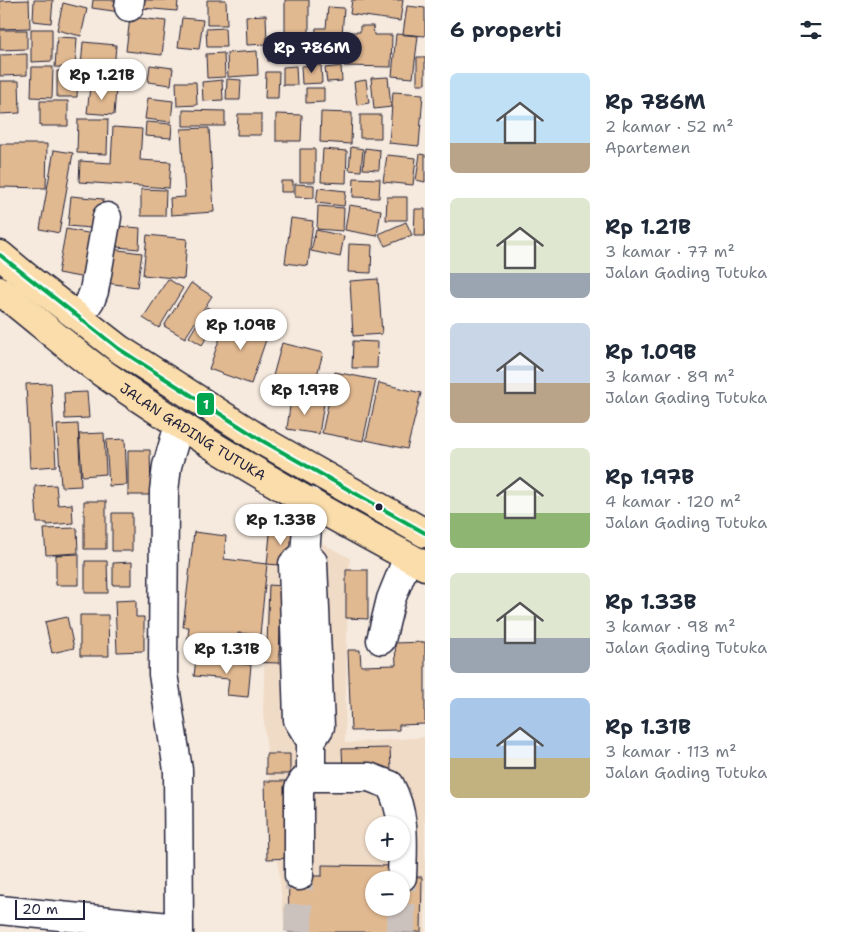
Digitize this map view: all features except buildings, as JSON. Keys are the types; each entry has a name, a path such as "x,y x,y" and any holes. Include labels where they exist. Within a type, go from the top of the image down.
{"main road":[{"name":"JALAN GADING TUTUKA","path":"0,255 119,348 261,440 425,533"},
{"name":"JALAN GADING TUTUKA","path":"1,293 102,372 179,425 417,562"}],"street":[{"path":"79,317 94,291 107,217"},
{"path":"1,293 30,280"},
{"path":"0,910 179,930 178,770 163,674 164,490 167,466 179,425"},
{"path":"309,501 305,554 293,564 298,720 311,741 312,777"},
{"path":"381,640 391,599 417,562"},
{"path":"298,876 299,788 304,780 312,777 369,777 390,785 397,798 403,824 402,871"}],"shaded area":[{"path":"269,515 350,558 345,743 425,737 425,932 285,932 263,713"}],"tunnel":[{"path":"298,932 299,876"},
{"path":"401,916 401,932"}],"transit line":[{"name":"1","path":"0,255 119,349 261,440 425,533"}]}
